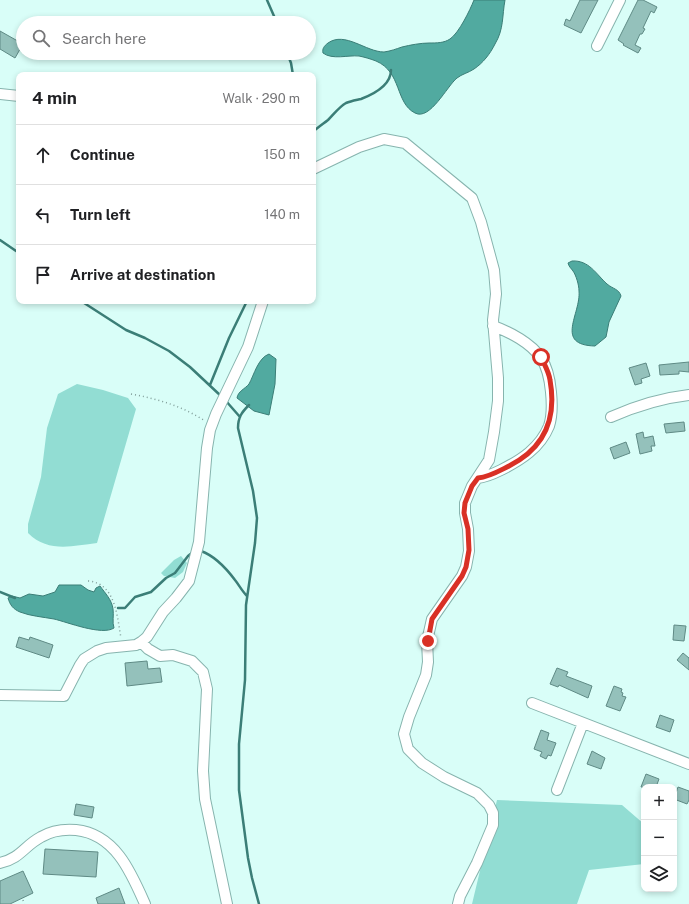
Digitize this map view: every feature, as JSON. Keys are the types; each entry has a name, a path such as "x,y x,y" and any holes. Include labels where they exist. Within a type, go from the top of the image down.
{"street":[{"path":"597,46 620,0"},
{"path":"0,94 16,96"},
{"path":"316,168 358,147 384,139 405,143 472,198 481,222 494,270 496,294 493,326 498,378 498,401 489,460 472,486 465,503 464,513 468,529 469,550 466,567 462,576 432,619 428,641 428,662 426,675 409,717 404,734 408,749 422,763 444,777 477,792 489,805 493,813 493,825 477,864 460,896 458,904"},
{"path":"0,695 64,696 84,659 102,650 136,645 141,642 147,637 159,618 189,581 199,542 207,448 212,426 222,400 248,348 262,304"},
{"path":"478,478 486,477 510,466 531,452 540,441 549,425 552,401 550,379 541,357 525,342 507,331 493,326"},
{"path":"611,417 646,403 689,395"},
{"path":"141,642 148,649 160,656 173,655 192,661 204,672 207,689 203,771 205,799 227,904"},
{"path":"532,703 689,764"},
{"path":"557,790 583,723"},
{"path":"0,863 12,859 32,843 50,833 71,829 87,832 100,838 117,852 132,876 145,904"}],"path":[{"path":"131,394 153,398 175,405 194,414 212,426"},
{"path":"88,581 100,584 112,597 122,640 121,646"},
{"path":"23,900 24,904"}],"shaded area":[{"path":"474,0 505,0 498,38 489,55 480,64 457,78 432,108 421,114 415,113 409,108 404,102 390,72 376,61 359,56 335,57 323,53 325,45 341,39 384,52 423,43 438,43 445,41 450,39 457,32"},
{"path":"578,261 588,265 607,284 617,290 621,296 609,322 606,337 595,346 583,344 575,340 572,334 572,327 579,300 579,291 576,278 568,263"},
{"path":"269,354 276,359 275,384 269,415 254,411 237,398 240,392 249,384 259,363"},
{"path":"77,384 128,398 136,409 97,543 61,547 52,546 36,539 28,533 28,524 41,477 47,428 58,394"},
{"path":"181,556 187,563 183,572 175,578 164,576 161,573 174,560"},
{"path":"59,585 81,585 94,592 96,588 100,586 108,597 112,606 114,628 109,630 93,629 24,613 14,608 8,598 12,596 20,598 29,594 43,596 55,592"},
{"path":"497,800 622,805 641,821 641,864 589,870 577,904 472,904"}],"building":[{"path":"580,0 598,0 581,33 564,25 566,19 570,21"},
{"path":"638,0 643,0 657,7 654,13 651,11 643,28 645,29 642,34 640,34 635,45 641,48 638,53 623,45 624,44 618,40"},
{"path":"0,31 16,40 15,58 0,49"},
{"path":"689,362 689,372 679,371 679,374 660,375 659,365"},
{"path":"646,363 650,376 641,379 642,383 635,385 629,368"},
{"path":"684,422 685,431 666,433 664,424"},
{"path":"643,432 644,438 653,436 655,446 651,446 652,451 640,454 636,434"},
{"path":"626,442 630,453 614,459 610,448"},
{"path":"674,625 686,626 684,641 673,640"},
{"path":"19,637 29,640 30,637 53,645 49,658 16,647"},
{"path":"683,653 689,658 689,670 677,660"},
{"path":"147,661 148,669 160,668 162,682 127,686 125,663"},
{"path":"557,668 568,672 566,676 592,686 588,698 559,685 558,687 550,684"},
{"path":"614,686 622,689 622,696 626,697 620,711 606,706"},
{"path":"660,715 674,720 670,732 656,727"},
{"path":"541,730 549,733 547,740 556,743 551,756 548,755 546,759 540,756 542,752 534,749"},
{"path":"592,751 605,758 601,769 587,764"},
{"path":"646,774 659,779 657,784 642,784"},
{"path":"678,787 689,791 689,800 687,804 677,800"},
{"path":"76,804 94,807 92,818 74,815"},
{"path":"45,849 98,852 96,877 43,874"},
{"path":"23,871 33,893 10,904 0,904 0,881"},
{"path":"119,888 125,904 98,904 96,898"}],"waterway":[{"path":"267,0 274,16"},
{"path":"290,60 292,72"},
{"path":"316,130 343,105 376,92 388,80 391,70"},
{"path":"0,240 16,251"},
{"path":"86,304 126,330 169,351 190,367 221,396"},
{"path":"210,385 229,338 246,304"},
{"path":"226,401 240,417"},
{"path":"249,405 241,415 238,428 253,491 257,518 246,605 245,680 239,744 239,790 248,858 259,904"},
{"path":"201,551 216,559 232,576 247,596"},
{"path":"118,608 125,608 135,597 151,592 166,578 175,573 193,552"},
{"path":"0,592 15,598"}],"route":[{"path":"428,641 432,619 462,576 466,567 469,550 468,529 464,513 465,503 472,486 478,478 486,477 515,463 531,452 540,441 549,425 552,401 550,379 541,357"}]}
